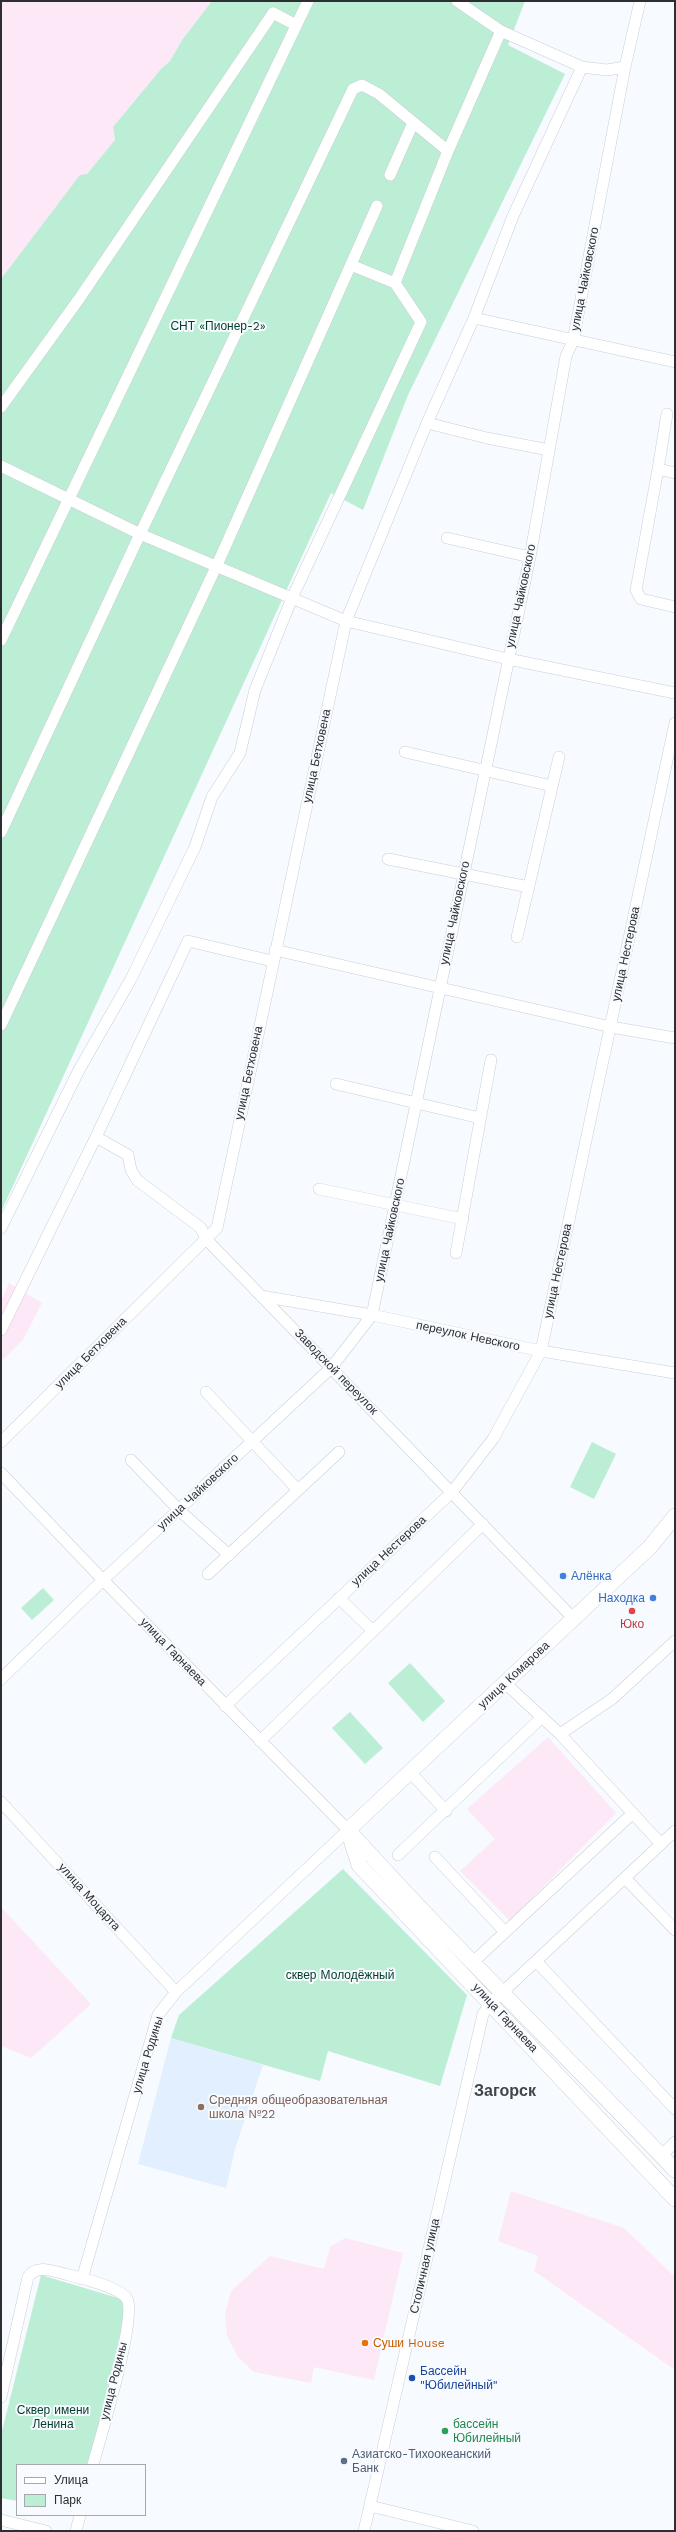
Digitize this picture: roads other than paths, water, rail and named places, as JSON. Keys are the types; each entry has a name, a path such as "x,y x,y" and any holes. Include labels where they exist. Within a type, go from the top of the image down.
{"main road":[{"name":"улица Комарова","path":"348,1830 650,1547 674,1521"},
{"name":"улица Гарнаева","path":"348,1830 472,1963 496,1998 550,2040 675,2170"},
{"name":"улица Гарнаева","path":"348,1830 358,1865 496,1998 675,2199"}],"street":[{"path":"1,640 67,499 308,1"},
{"path":"457,1 501,31 582,67 607,70 625,68"},
{"name":"улица Чайковского","path":"1,1679 103,1580 331,1368 372,1315 530,557 566,356 573,342 625,68 640,1"},
{"path":"1,406 79,299 274,13 296,25"},
{"path":"395,284 448,151 501,31"},
{"name":"улица Бетховена","path":"1,1442 217,1228 273,956 346,621 427,423 474,318 513,216 582,67"},
{"path":"1,832 140,534 353,89 362,85 380,94 412,123 448,151"},
{"path":"390,175 412,123"},
{"path":"1,1025 217,565 377,206"},
{"path":"1,1228 79,1070 131,979 195,847 212,797 240,753 256,690 292,598 421,322 395,284 351,265"},
{"path":"474,318 573,342 675,362"},
{"path":"667,414 636,590 641,599 675,607"},
{"path":"427,423 487,438 549,450"},
{"path":"1,466 140,534 217,565 346,621 508,660 675,694"},
{"path":"658,469 675,473"},
{"path":"447,538 530,557"},
{"name":"улица Нестерова","path":"225,1706 452,1492 493,1439 541,1351 675,723"},
{"path":"405,752 552,786"},
{"path":"516,937 559,757"},
{"path":"388,860 528,887"},
{"path":"1,1330 96,1137 188,941 440,988 611,1027 675,1038"},
{"path":"456,1253 491,1060"},
{"path":"336,1084 480,1118"},
{"name":"Заводской переулок","path":"96,1137 128,1155 131,1170 137,1180 201,1228 206,1239 574,1619"},
{"path":"319,1189 395,1203 463,1219"},
{"name":"переулок Невского","path":"261,1296 372,1315 541,1351 675,1373"},
{"path":"206,1392 298,1490"},
{"path":"208,1574 339,1452"},
{"path":"131,1460 179,1510 229,1555"},
{"name":"улица Гарнаева","path":"1,1473 225,1706 348,1830"},
{"path":"260,1741 483,1524"},
{"path":"339,1598 372,1631"},
{"path":"560,1734 612,1700 675,1641"},
{"path":"505,1683 560,1734 661,1844"},
{"path":"398,1856 542,1717"},
{"path":"410,1772 446,1811"},
{"name":"улица Моцарта","path":"1,1802 176,1992"},
{"path":"472,1963 633,1813"},
{"name":"улица Родины","path":"82,2279 158,2015 176,1992 348,1830"},
{"name":"Столичная улица","path":"364,2531 483,2014 496,1998 675,1831"},
{"path":"434,1857 505,1932"},
{"path":"626,1878 675,1930"},
{"path":"536,1961 675,2108"},
{"path":"661,2156 675,2142"},
{"name":"улица Родины","path":"1,2397 28,2277 32,2272 38,2269 82,2279 120,2291 127,2298 130,2308 122,2351 93,2464"},
{"path":"370,2506 473,2531"},
{"path":"76,2531 80,2516"},
{"path":"1,2520 46,2531"}],"place":[{"name":"Алёнка","path":"563,1576"},
{"name":"Находка","path":"653,1598"},
{"name":"Юко","path":"632,1611"},
{"name":"Средняя общеобразовательная школа №22","path":"201,2107"},
{"name":"Суши House","path":"365,2343"},
{"name":"Бассейн \"Юбилейный\"","path":"412,2378"},
{"name":"бассейн Юбилейный","path":"445,2431"},
{"name":"Азиатско-Тихоокеанский Банк","path":"344,2461"}],"district":[{"name":"Загорск","path":"505,2091"}],"park label":[{"name":"СНТ «Пионер-2»","path":"218,326"},
{"name":"сквер Молодёжный","path":"340,1975"},
{"name":"Сквер имени Ленина","path":"53,2417"}]}
